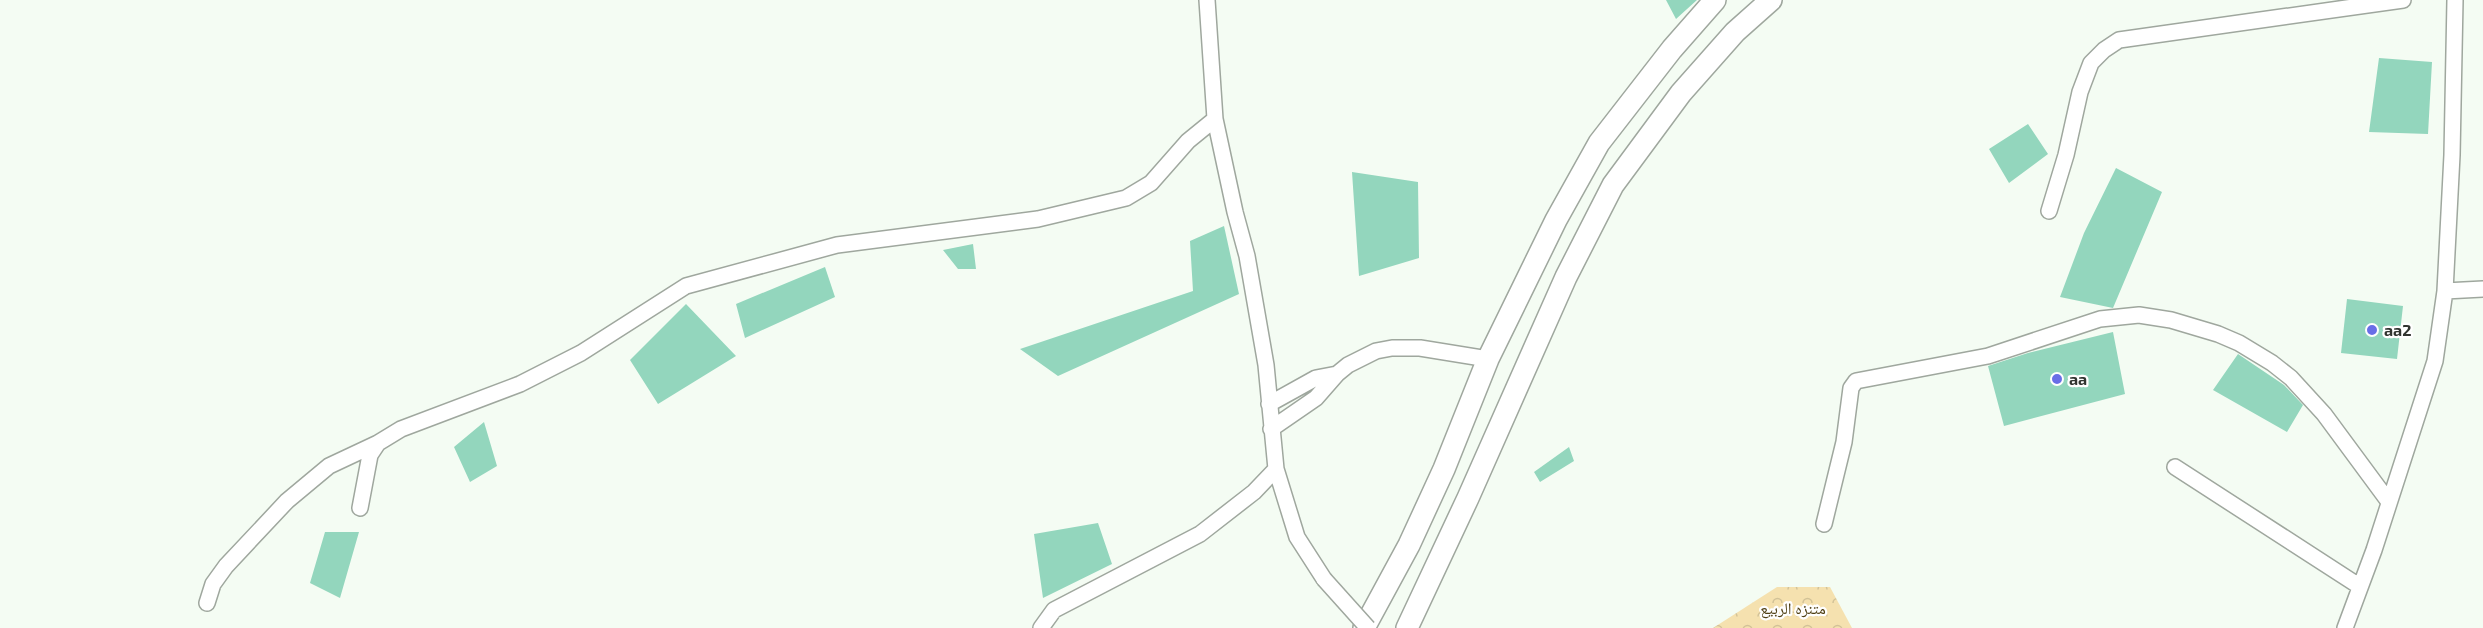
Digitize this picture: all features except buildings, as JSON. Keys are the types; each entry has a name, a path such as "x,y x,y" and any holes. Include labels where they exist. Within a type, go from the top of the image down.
{"main road":[{"path":"1366,628 1409,545 1444,469 1488,358 1556,220 1599,143 1672,49 1715,0"},
{"path":"1407,628 1468,498 1566,277 1613,185 1681,93 1735,32 1771,0"}],"street":[{"path":"1207,0 1215,119 1247,256 1266,365 1276,469 1297,537 1324,579 1366,628"},
{"path":"2049,211 2066,155 2080,92 2091,63 2119,40 2403,0"},
{"path":"2345,628 2435,361 2445,291 2452,155 2455,0"},
{"path":"207,603 213,584 226,566 287,501 329,466 378,443 401,429 520,384 581,354 686,286 837,245 1038,219 1126,198 1151,183 1188,141 1215,119"},
{"path":"2445,291 2483,289"},
{"path":"1824,525 1844,442 1851,388 1857,381 1988,356 2074,327 2120,316 2154,317 2197,327 2239,343 2272,363 2309,396 2389,502"},
{"path":"1271,429 1316,398 1337,374 1362,357 1392,348 1420,348 1488,358"},
{"path":"1269,404 1316,378 1337,374"},
{"path":"360,508 370,455 378,443"},
{"path":"2175,467 2359,586"},
{"path":"1041,628 1054,610 1200,534 1254,492 1276,469"}],"green space":[{"name":"متنزه الربيع","path":"1777,587 1830,587 1852,628 1713,628"}],"place":[{"name":"aa2","path":"2372,330"},
{"name":"aa","path":"2057,379"}]}
